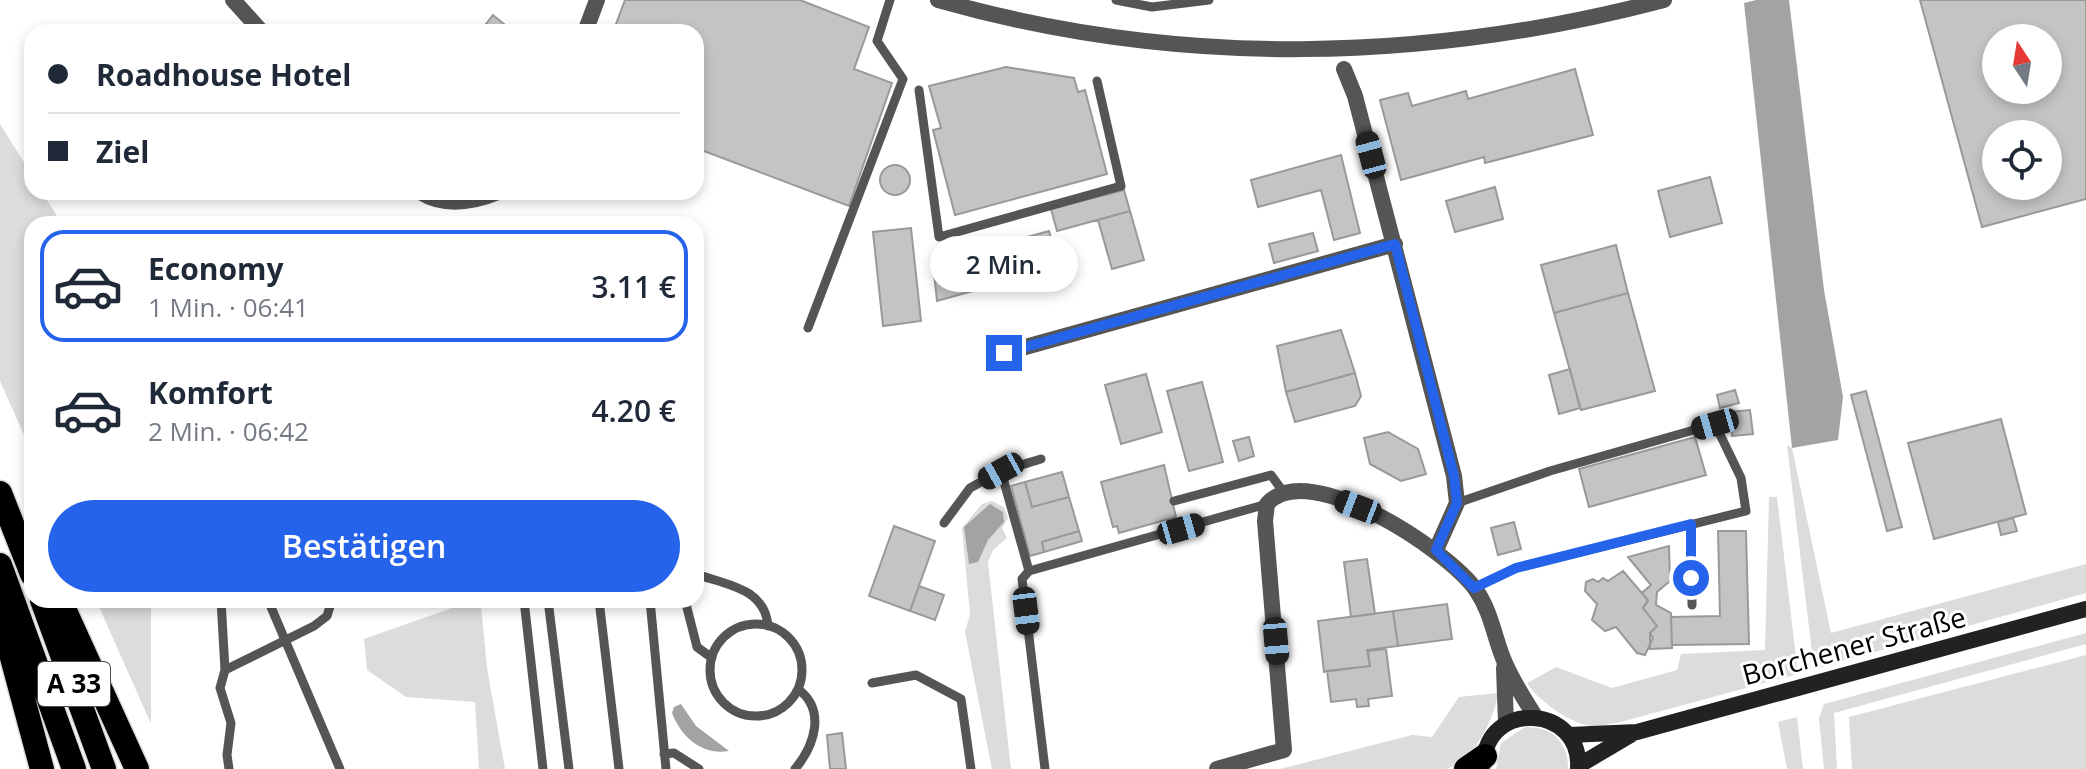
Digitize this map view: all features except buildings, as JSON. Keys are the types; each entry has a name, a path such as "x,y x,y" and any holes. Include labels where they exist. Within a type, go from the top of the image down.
{"highway":[{"path":"0,493 24,546"},
{"name":"A 33","path":"0,565 74,769"},
{"name":"A 33","path":"45,608 104,769"},
{"path":"64,608 137,769"},
{"path":"0,613 42,769"}],"main road":[{"name":"Borchener Straße","path":"1569,735 1637,732 2086,609"},
{"path":"1479,765 1491,737 1506,723 1535,716 1560,725 1569,735 1578,768"},
{"name":"Borchener Straße","path":"1578,768 1637,732"}],"street":[{"path":"233,0 255,24"},
{"path":"588,24 597,0"},
{"path":"942,1 1010,18 1153,43 1323,51 1486,37 1664,0"},
{"path":"1344,69 1355,96 1395,244 1441,422 1457,503 1436,550"},
{"path":"433,200 476,200"},
{"path":"1004,353 1395,244"},
{"path":"1217,769 1284,750 1265,521 1267,504 1284,493 1314,490 1358,507 1436,550 1474,588 1489,611 1504,662 1535,716"},
{"path":"1504,662 1506,723"}],"lane":[{"path":"808,328 903,79 877,41 890,0"},
{"path":"1116,0 1152,7 1209,0"},
{"path":"919,90 921,126 939,237 1121,186 1097,81"},
{"path":"1457,503 1550,471 1715,424 1741,478 1746,511 1516,568 1474,588"},
{"path":"944,523 970,488 1001,471 1041,459"},
{"path":"1001,471 1029,571"},
{"path":"1174,501 1271,475 1284,493"},
{"path":"1045,769 1022,579 1029,571 1267,504"},
{"path":"1691,524 1692,605"},
{"path":"704,577 758,597 767,612 768,626"},
{"path":"221,608 225,670 220,688 231,723 227,755 229,769"},
{"path":"271,608 340,769"},
{"path":"225,670 285,642 327,616 330,608"},
{"path":"525,608 543,769"},
{"path":"549,608 569,769"},
{"path":"600,608 619,769"},
{"path":"651,608 666,769"},
{"path":"687,608 697,647 712,658"},
{"path":"748,625 768,626 786,636 798,653 802,673 798,689 790,701 774,713 743,715 725,705 713,688 712,658 729,633 748,625"},
{"path":"872,683 916,675 961,699 971,769"},
{"path":"795,769 813,738 816,719 808,697 798,689"},
{"path":"664,754 674,753 699,769"}],"shaded area":[{"path":"1789,0 1824,290 1843,397 1838,440 1792,448 1744,3"},
{"path":"0,124 24,162 24,200 47,200 57,216 24,216 24,435 0,381"},
{"path":"1787,445 1792,448 1831,633 2086,564 2086,593 1814,669"},
{"path":"1769,497 1777,497 1798,674 1597,726 1583,725 1565,716 1546,703 1527,683 1556,667 1612,688 1677,670 1681,654 1765,650"},
{"path":"992,501 1004,507 1008,518 1002,528 1007,538 993,550 988,562 1011,769 992,769 965,632 970,614 962,528 982,504"},
{"path":"990,504 1003,512 1004,522 988,540 978,562 969,564 964,527"},
{"path":"100,608 151,608 151,724"},
{"path":"452,608 481,608 487,668 505,769 479,769 475,702 406,697 367,670 364,639"},
{"path":"2086,633 2086,644 1834,713 1837,769 1824,769 1819,718 1824,704"},
{"path":"2086,655 2086,769 1852,769 1849,717"},
{"path":"1498,693 1481,738 1465,757 1446,769 1280,769 1412,735 1432,737 1459,697"},
{"path":"681,704 696,726 729,751 710,751 687,737 672,713 674,707"},
{"path":"1797,717 1803,769 1787,769 1778,722"},
{"path":"1525,727 1543,729 1557,738 1568,759 1568,769 1496,769 1501,743"}],"route":[{"path":"1004,353 1395,244 1454,476 1457,503 1436,550 1462,572 1474,588 1516,568 1691,524 1691,578"}]}
